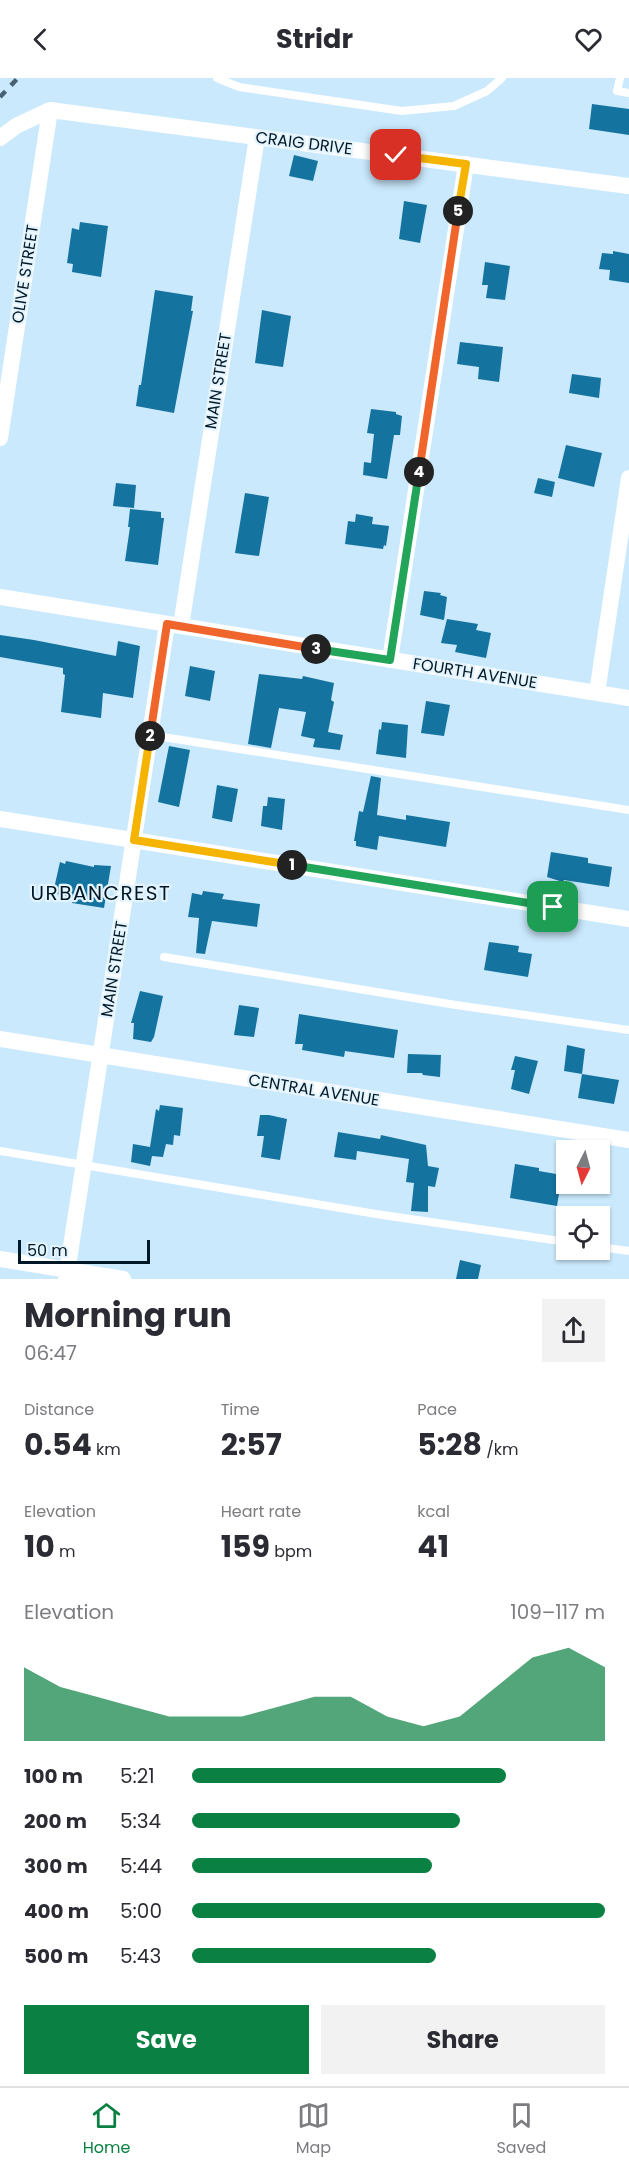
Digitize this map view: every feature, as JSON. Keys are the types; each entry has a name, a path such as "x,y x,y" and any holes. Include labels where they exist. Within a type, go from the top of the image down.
{"street":[{"name":"CRAIG DRIVE","path":"50,110 629,186"},
{"path":"0,138 16,126 50,110"},
{"name":"OLIVE STREET","path":"0,438 50,110"},
{"name":"MAIN STREET","path":"67,1274 150,735 174,625 257,136"},
{"path":"390,660 466,164"},
{"path":"597,693 629,478"},
{"name":"FOURTH AVENUE","path":"0,597 629,698"},
{"path":"0,819 629,919"},
{"name":"CENTRAL AVENUE","path":"0,1039 629,1140"},
{"path":"0,1259 67,1274 123,1279"}],"lane":[{"path":"217,78 239,87 402,111 454,106 487,91 502,78"},
{"path":"620,78 618,91 629,93"},
{"path":"150,735 629,810"},
{"path":"164,957 456,1005 629,1030"},
{"path":"0,1151 376,1214 556,1240"},
{"path":"610,1248 629,1251"}],"building":[{"path":"592,104 629,109 629,135 589,129"},
{"path":"294,155 318,161 313,181 289,176"},
{"path":"404,201 427,205 420,243 399,239"},
{"path":"80,222 108,226 101,277 72,272 73,264 67,263 72,228 79,230"},
{"path":"613,251 629,254 629,283 609,280 610,270 599,269 602,253 613,254"},
{"path":"485,262 510,266 505,300 486,298 488,285 482,285"},
{"path":"155,290 193,296 191,311 193,311 174,413 136,406"},
{"path":"262,310 291,316 283,367 255,363"},
{"path":"460,342 503,347 499,382 478,379 479,367 457,364"},
{"path":"572,374 601,378 599,398 569,393"},
{"path":"371,409 396,412 402,416 400,435 394,435 387,479 363,475 364,462 371,463 374,434 367,433"},
{"path":"566,445 602,453 594,487 558,478"},
{"path":"538,478 555,482 552,497 534,493"},
{"path":"116,483 136,485 134,508 113,506"},
{"path":"245,493 269,497 259,556 235,553"},
{"path":"130,509 161,512 161,518 164,518 158,565 125,561"},
{"path":"356,514 373,517 372,524 389,526 386,546 384,545 383,549 345,544 348,521 355,522"},
{"path":"424,591 441,593 440,595 447,597 444,620 420,615"},
{"path":"447,619 478,624 476,630 491,633 486,658 455,652 457,645 441,643"},
{"path":"0,635 116,656 118,641 140,646 133,698 103,693 101,718 61,712 65,675 63,668 0,657"},
{"path":"190,666 215,671 210,701 185,696"},
{"path":"259,674 302,679 303,676 334,683 331,700 334,702 328,732 343,735 340,750 313,747 315,739 301,736 306,712 279,708 271,748 248,744"},
{"path":"426,701 450,705 444,736 421,733"},
{"path":"382,722 408,725 406,758 376,754"},
{"path":"169,746 190,750 179,807 158,802"},
{"path":"371,776 381,778 377,815 406,820 406,815 450,822 446,847 379,836 377,850 356,846 356,841 354,841 359,811 363,812"},
{"path":"217,785 238,789 232,822 212,818"},
{"path":"268,797 285,799 282,830 261,826 263,806 267,806"},
{"path":"551,852 588,858 588,863 612,867 609,887 564,880 563,882 547,877"},
{"path":"66,861 94,867 94,865 111,866 104,908 72,903 74,898 53,893 60,862 65,864"},
{"path":"203,891 224,894 222,899 260,904 257,927 212,921 205,954 196,953 199,918 188,917 192,893 202,895"},
{"path":"489,942 519,946 518,952 532,954 528,977 484,970"},
{"path":"140,991 163,996 151,1042 133,1039 134,1023 131,1023"},
{"path":"239,1005 259,1008 254,1037 234,1035"},
{"path":"299,1014 398,1030 394,1058 345,1051 344,1057 302,1050 303,1044 295,1044"},
{"path":"567,1045 585,1049 582,1074 564,1071"},
{"path":"408,1054 441,1055 440,1077 422,1073 407,1073"},
{"path":"515,1056 538,1061 529,1094 511,1089 515,1070 511,1070"},
{"path":"582,1074 619,1080 614,1104 578,1098"},
{"path":"160,1105 183,1108 180,1136 174,1135 173,1145 166,1144 163,1157 152,1156 150,1166 131,1162 133,1144 150,1147 156,1109 159,1111"},
{"path":"260,1115 287,1119 280,1160 261,1157 264,1136 257,1136"},
{"path":"338,1132 380,1139 381,1135 426,1145 428,1166 439,1168 435,1187 428,1186 428,1212 411,1211 414,1183 406,1182 409,1159 357,1151 356,1160 334,1157"},
{"path":"515,1164 556,1174 556,1194 559,1194 557,1206 510,1198"},
{"path":"460,1260 481,1265 478,1279 456,1279"}],"railway":[{"path":"0,97 18,78"}],"district":[{"name":"URBANCREST","path":"101,893"}],"route":[{"path":"396,155 466,164 390,660 167,624 134,840 553,907"}]}
